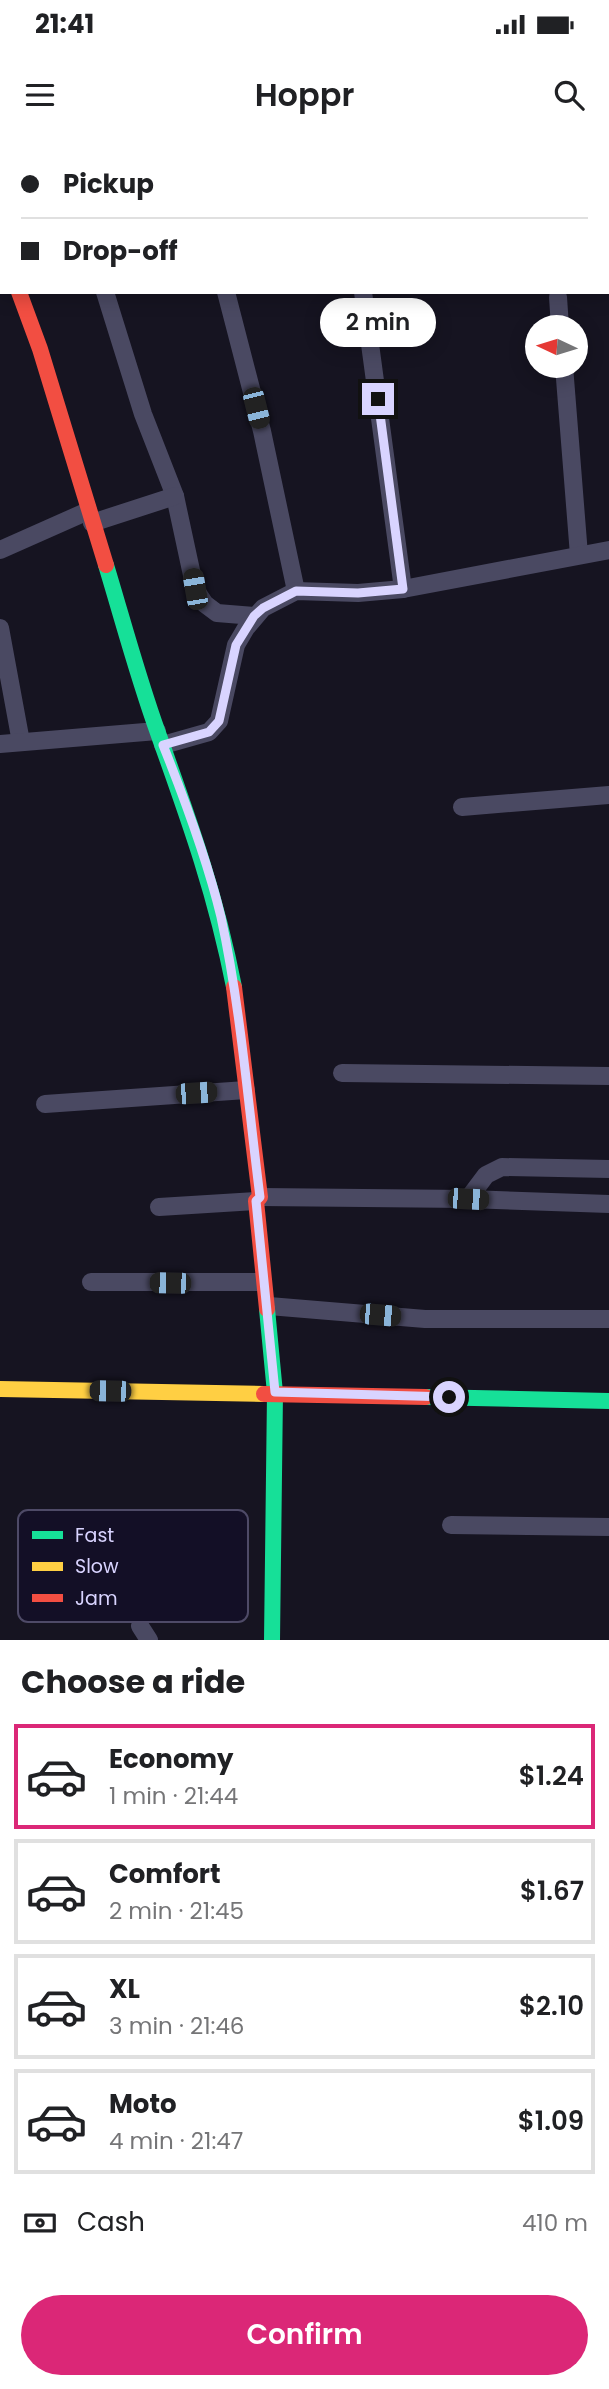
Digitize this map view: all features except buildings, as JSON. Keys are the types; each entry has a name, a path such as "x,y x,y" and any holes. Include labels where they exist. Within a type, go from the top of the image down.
{"street":[{"path":"20,294 40,349 160,738 186,803 220,915 237,1003 275,1392 272,1640"},
{"path":"106,294 143,414 175,496 195,589 205,604 217,613 254,616"},
{"path":"227,294 262,431 296,591"},
{"path":"363,294 403,589"},
{"path":"558,297 560,315"},
{"path":"565,378 579,555"},
{"path":"0,550 90,517 175,496"},
{"path":"0,744 160,738 209,732 219,721 236,645 254,616 296,591 358,593 403,589 609,550"},
{"path":"0,628 21,742"},
{"path":"462,807 609,795"},
{"path":"342,1073 609,1076"},
{"path":"45,1104 246,1090"},
{"path":"468,1199 486,1175 502,1167 609,1169"},
{"path":"159,1207 258,1199 468,1199 609,1205"},
{"path":"91,1282 263,1282"},
{"path":"268,1306 425,1319 609,1319"},
{"path":"0,1389 275,1392 609,1401"},
{"path":"451,1525 609,1527"}],"traffic: fast":[{"path":"106,565 144,691 201,858 234,987"},
{"path":"267,1309 275,1393 272,1640"},
{"path":"426,1397 609,1401"}],"traffic: slow":[{"path":"0,1389 264,1394"}],"traffic: jam":[{"path":"20,294 40,349 106,565"},
{"path":"234,987 260,1197 256,1201 267,1309"},
{"path":"264,1394 426,1397"}],"route":[{"path":"378,399 403,589 358,593 296,591 263,608 254,616 236,645 219,721 209,732 163,745 186,803 220,915 237,1003 260,1197 256,1201 275,1392 449,1397"}]}
